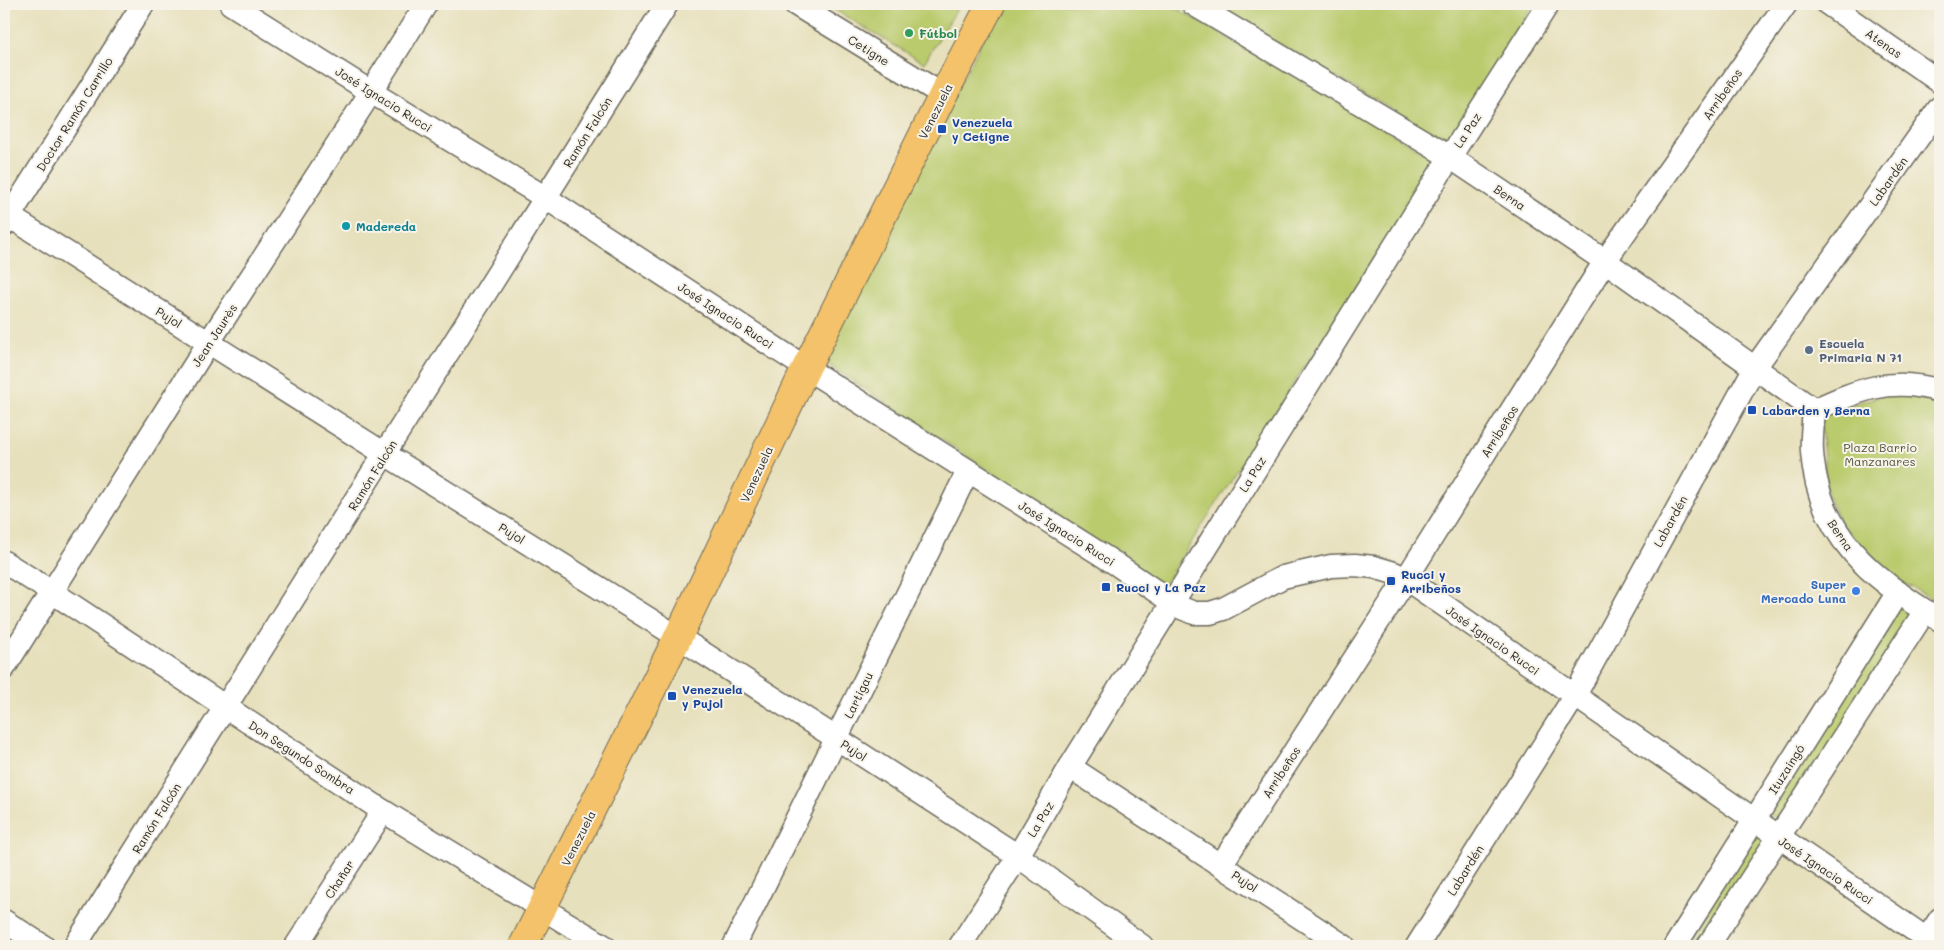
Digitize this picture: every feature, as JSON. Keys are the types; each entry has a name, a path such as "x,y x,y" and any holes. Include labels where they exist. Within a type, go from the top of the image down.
{"main road":[{"name":"Venezuela","path":"523,946 678,637 806,368 943,95 991,4"}],"street":[{"name":"Doctor Ramón Carrillo","path":"6,218 143,4"},
{"name":"José Ignacio Rucci","path":"231,4 371,92 546,198 806,368 1116,564 1172,603 1194,613 1210,613 1223,609 1283,577 1331,566 1354,565 1374,567 1394,573 1406,579 1754,820 1928,944"},
{"name":"Jean Jaurès","path":"4,668 209,342 426,4"},
{"name":"Ramón Falcón","path":"75,946 667,4"},
{"name":"Cetigne","path":"795,4 943,95"},
{"name":"Berna","path":"1193,4 1450,157 1605,260 1754,369 1814,410 1811,451 1821,500 1833,526 1849,550 1871,572 1933,615"},
{"name":"La Paz","path":"960,946 1018,856 1070,767 1450,157 1548,4"},
{"name":"Arribeños","path":"1221,865 1406,579 1605,260 1786,4"},
{"name":"Atenas","path":"1828,4 1940,82"},
{"name":"Labardén","path":"1417,946 1574,697 1754,369 1940,108"},
{"name":"Pujol","path":"6,218 209,342 836,738 1018,856 1142,946"},
{"path":"1814,410 1843,397 1875,387 1902,383 1925,386 1940,391"},
{"name":"Lartigau","path":"734,946 968,471"},
{"name":"Don Segundo Sombra","path":"4,562 383,811 604,946"},
{"name":"Ituzaingó","path":"1675,946 1898,592"},
{"path":"1708,946 1778,838 1933,615"},
{"name":"Pujol","path":"1070,767 1344,946"},
{"name":"Chañar","path":"296,946 383,811"},
{"path":"1928,944 1940,919"},
{"path":"4,921 43,946"}],"green space":[{"name":"Fútbol","path":"825,4 960,4 924,63"},
{"path":"1001,4 1169,4 1428,155 1432,169 1163,586 820,359"},
{"path":"1211,4 1534,4 1451,144"},
{"name":"Plaza Barrio Manzanares","path":"1895,392 1940,403 1940,603 1902,582 1881,565 1840,523 1827,494 1821,423 1829,411"},
{"path":"1902,602 1918,612 1782,822 1766,812"},
{"path":"1755,832 1767,839 1700,946 1683,946"}],"place":[{"name":"Fútbol","path":"909,33"},
{"name":"Venezuela y Cetigne","path":"942,129"},
{"name":"Madereda","path":"346,226"},
{"name":"Escuela Primaria N 71","path":"1809,350"},
{"name":"Labarden y Berna","path":"1752,410"},
{"name":"Rucci y Arribeños","path":"1391,581"},
{"name":"Rucci y La Paz","path":"1106,587"},
{"name":"Super Mercado Luna","path":"1856,591"},
{"name":"Venezuela y Pujol","path":"672,696"}]}
